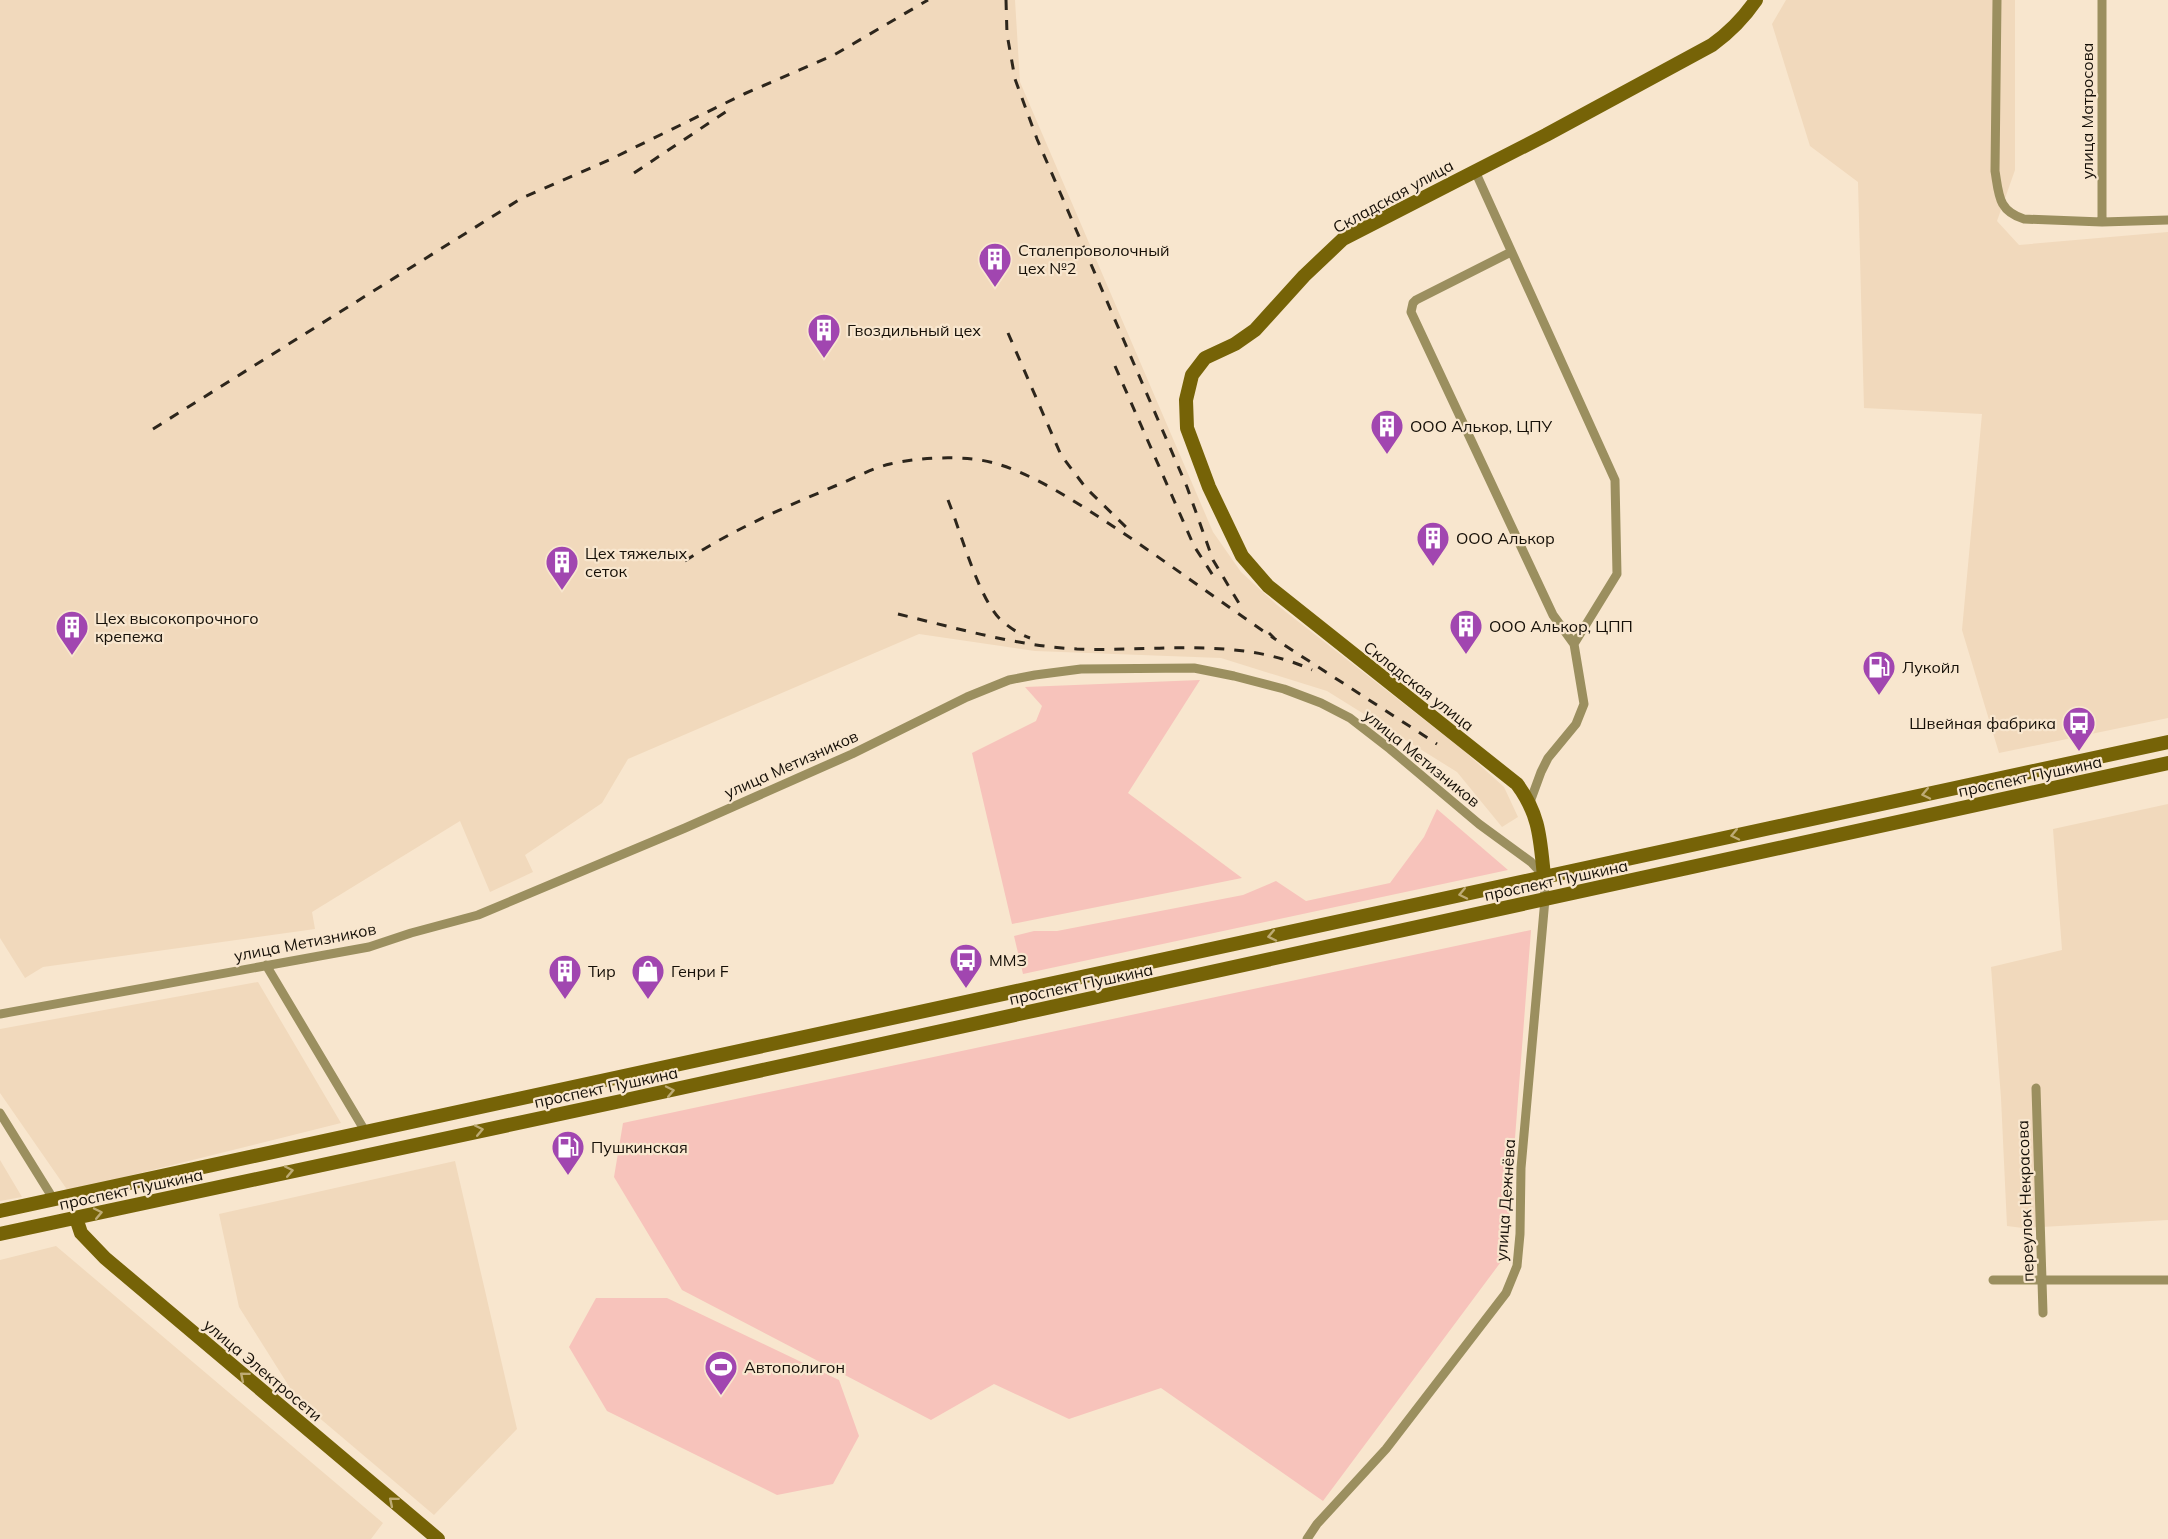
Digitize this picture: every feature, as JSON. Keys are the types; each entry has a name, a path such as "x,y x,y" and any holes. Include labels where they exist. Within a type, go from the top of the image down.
{"main road":[{"name":"Складская улица","path":"1544,876 1538,827 1530,802 1517,784 1268,586 1242,556 1209,487 1187,428 1186,400 1192,375 1205,358 1235,344 1255,330 1304,276 1344,239 1712,45 1730,32 1756,0"},
{"name":"проспект Пушкина","path":"0,1211 2168,742"},
{"name":"проспект Пушкина","path":"0,1234 621,1101 2168,763"},
{"path":"616,1077 621,1101"},
{"name":"улица Электросети","path":"76,1218 81,1233 105,1258 438,1539"}],"street":[{"path":"1997,0 1995,171 1999,196 2005,210 2024,219 2102,222 2168,220"},
{"name":"улица Матросова","path":"2102,0 2102,222"},
{"path":"1475,171 1615,480 1617,574 1574,644"},
{"path":"1511,252 1416,300 1411,312 1553,615 1574,644 1584,705 1576,724 1548,758 1540,772 1530,802"},
{"name":"улица Метизников","path":"0,1014 369,947 478,915 685,828 852,754 967,697 1009,680 1081,669 1194,668 1264,684 1321,703 1350,718 1390,749 1479,824 1532,862 1544,876"},
{"name":"улица Дежнёва","path":"1307,1539 1317,1524 1393,1440 1506,1293 1517,1266 1521,1168 1545,899 1544,876"},
{"path":"266,965 364,1131"},
{"name":"переулок Некрасова","path":"2036,1088 2043,1313"},
{"path":"0,1113 54,1200"},
{"path":"1992,1280 2168,1280"}],"shaded area":[{"path":"0,0 1015,0 1020,82 1213,532 1241,572 1277,605 1463,750 1504,787 1518,817 1502,827 1457,772 1327,691 1221,658 1035,651 919,634 628,759 602,803 525,855 533,872 490,892 460,821 312,912 315,929 43,967 25,978 0,938"},
{"path":"1786,0 2015,0 2015,170 1997,221 2019,245 2168,232 2168,718 1999,753 1962,630 1982,414 1864,408 1858,182 1810,146 1772,24"},
{"path":"1200,680 1128,793 1242,878 1012,924 972,753 1036,721 1042,706 1025,687"},
{"path":"2168,804 2168,1220 2023,1228 2007,1226 2001,1098 1991,967 2062,950 2053,829"},
{"path":"1437,809 1508,870 1023,974 1014,936 1034,931 1057,931 1243,895 1276,881 1306,901 1390,883 1424,837"},
{"path":"1531,930 1506,1255 1323,1501 1161,1388 1069,1419 994,1384 931,1420 682,1290 614,1177 623,1123"},
{"path":"258,982 341,1123 68,1191 0,1093 0,1029"},
{"path":"0,1160 22,1197 0,1201"},
{"path":"455,1161 517,1429 434,1515 297,1399 239,1307 219,1214"},
{"path":"56,1246 383,1523 371,1539 0,1539 0,1260"},
{"name":"Автополигон","path":"596,1298 667,1298 839,1380 859,1436 833,1484 777,1495 607,1411 569,1347"}],"railway":[{"path":"153,429 522,198 609,160 744,94 834,55 928,0"},
{"path":"1006,0 1007,34 1015,79 1037,139 1187,487 1213,560 1240,605"},
{"path":"634,173 730,109"},
{"path":"1008,333 1061,455 1086,488 1128,529"},
{"path":"1115,366 1194,546 1214,577"},
{"path":"685,561 758,520 883,466 928,458 983,460 1008,467 1075,502 1144,547 1275,639"},
{"path":"948,500 970,562 991,608 1006,624 1030,638"},
{"path":"898,614 987,636 1054,647 1226,649 1284,659 1312,670"},
{"path":"1269,633 1437,744"}],"place":[{"name":"Сталепроволочный цех №2","path":"995,288"},
{"name":"Гвоздильный цех","path":"824,359"},
{"name":"ООО Алькор, ЦПУ","path":"1387,455"},
{"name":"ООО Алькор","path":"1433,567"},
{"name":"Цех тяжелых сеток","path":"562,591"},
{"name":"ООО Алькор, ЦПП","path":"1466,655"},
{"name":"Цех высокопрочного крепежа","path":"72,656"},
{"name":"Лукойл","path":"1879,696"},
{"name":"Швейная фабрика","path":"2079,752"},
{"name":"ММЗ","path":"966,989"},
{"name":"Тир","path":"565,1000"},
{"name":"Генри F","path":"648,1000"},
{"name":"Пушкинская","path":"568,1176"},
{"name":"Автополигон","path":"721,1396"}]}
